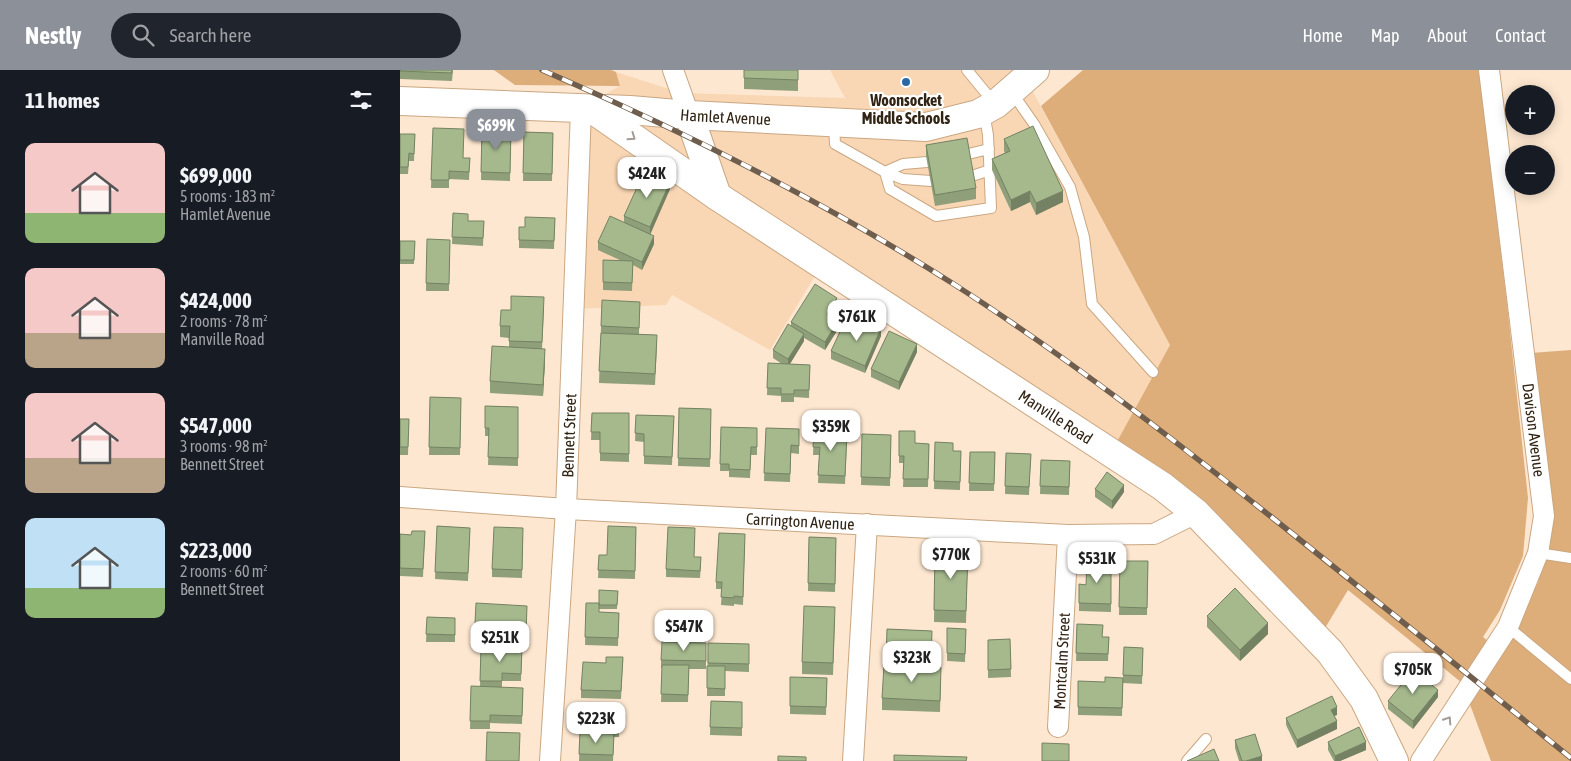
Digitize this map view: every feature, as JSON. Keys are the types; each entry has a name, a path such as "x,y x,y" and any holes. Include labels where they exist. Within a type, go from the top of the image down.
{"main road":[{"name":"Hamlet Avenue","path":"400,101 630,110 926,128 978,114 997,102 1035,70"},
{"name":"Manville Road","path":"586,109 1162,486 1196,513 1330,652 1364,699 1389,759"},
{"path":"688,115 717,196"}],"street":[{"path":"673,70 688,115"},
{"name":"Davison Avenue","path":"1421,761 1508,626 1538,553 1544,516 1488,70"},
{"name":"Bennett Street","path":"550,761 566,509 586,109"},
{"name":"Carrington Avenue","path":"400,497 566,509 1068,535 1154,534 1196,513"},
{"path":"853,761 867,524"},
{"name":"Montcalm Street","path":"1058,727 1068,535"}],"lane":[{"path":"967,70 997,102 1034,124 1070,187 1084,237 1092,304 1154,372"},
{"path":"885,172 890,189 936,216 991,208 988,135 997,102"},
{"path":"834,123 835,144 885,172 903,179 931,182"},
{"path":"968,154 989,149"},
{"path":"885,172 903,164 927,162"},
{"path":"972,176 990,170"},
{"path":"1538,553 1571,558"},
{"path":"1508,626 1571,679"},
{"path":"1187,761 1206,739"}],"shaded area":[{"path":"494,70 611,70 616,72 620,86 515,85"},
{"path":"830,70 1021,70 1170,345 1114,447 824,261 770,350 672,295 666,305 576,309 588,104 620,86 616,72 681,93 845,98"},
{"path":"1083,70 1479,70 1528,498 1523,556 1500,610 1483,637 1499,650 1538,583 1553,512 1531,353 1571,350 1571,761 1491,761 1462,683 1348,590 1322,633 1114,447 1170,345 1041,106"}],"building":[{"path":"452,70 452,73 400,71"},
{"path":"744,70 798,70 798,80 744,78"},
{"path":"1033,126 1063,191 1036,203 1030,191 1011,200 992,159 1010,151 1004,139"},
{"path":"433,128 464,129 463,158 470,158 469,172 449,171 449,180 431,180"},
{"path":"482,130 511,130 510,173 481,172"},
{"path":"524,132 553,133 552,174 523,173"},
{"path":"400,134 415,134 414,154 409,153 408,167 400,167"},
{"path":"967,138 976,188 935,195 926,145"},
{"path":"645,170 670,182 650,227 624,216"},
{"path":"453,213 468,214 468,221 484,221 483,238 452,237"},
{"path":"610,216 654,236 642,262 598,242"},
{"path":"525,217 555,218 554,241 519,240 519,227 525,227"},
{"path":"427,239 450,240 449,284 426,283"},
{"path":"400,241 415,241 414,260 400,260"},
{"path":"603,260 633,261 632,283 603,282"},
{"path":"815,284 837,298 827,314 838,321 825,342 791,322"},
{"path":"511,296 544,297 542,342 509,341 510,326 500,326 501,310 511,310"},
{"path":"602,300 640,302 639,328 601,326"},
{"path":"858,319 881,328 865,366 831,351 844,323 854,327"},
{"path":"788,324 804,334 788,359 773,350"},
{"path":"889,331 917,344 899,382 871,369"},
{"path":"601,333 657,335 655,374 599,371"},
{"path":"492,346 545,349 543,385 490,381"},
{"path":"768,363 810,365 809,390 794,390 794,394 781,394 781,388 767,388"},
{"path":"430,397 461,398 460,448 429,447"},
{"path":"485,406 518,407 518,458 488,457 489,428 485,428"},
{"path":"679,408 711,409 710,459 678,458"},
{"path":"592,413 629,413 629,454 600,453 600,432 591,432"},
{"path":"636,415 674,416 672,457 644,456 644,434 635,433"},
{"path":"400,419 409,419 408,447 400,447"},
{"path":"721,427 757,428 757,447 751,447 750,470 729,469 729,464 720,464"},
{"path":"766,428 799,429 799,446 791,445 790,474 764,473"},
{"path":"814,431 847,432 845,476 818,475 820,447 813,447"},
{"path":"899,431 915,431 915,443 929,444 928,479 903,479 904,456 899,456"},
{"path":"862,434 891,435 890,478 861,477"},
{"path":"935,442 953,443 953,451 961,451 960,482 934,481"},
{"path":"970,452 995,452 994,484 969,483"},
{"path":"1006,453 1031,454 1029,487 1005,486"},
{"path":"1041,460 1070,461 1069,487 1040,486"},
{"path":"1107,472 1124,485 1112,501 1095,489"},
{"path":"437,526 470,528 468,573 435,572"},
{"path":"608,526 636,527 635,571 598,570 599,555 607,555"},
{"path":"494,527 523,528 522,570 492,569"},
{"path":"668,527 695,528 694,557 701,557 700,571 666,569"},
{"path":"412,531 425,531 423,569 400,568 400,534 411,535"},
{"path":"719,533 745,534 743,597 721,597 722,582 716,582"},
{"path":"809,537 836,538 835,584 808,583"},
{"path":"935,550 968,551 966,611 934,610"},
{"path":"1087,561 1111,561 1111,604 1079,603 1079,584 1086,585"},
{"path":"1120,561 1148,561 1147,608 1119,607"},
{"path":"1235,588 1268,623 1240,650 1207,616"},
{"path":"599,590 618,591 617,605 599,605"},
{"path":"476,603 527,606 526,634 485,632 485,623 475,623"},
{"path":"586,603 599,603 599,612 619,613 618,638 585,637"},
{"path":"804,606 835,607 833,663 802,662"},
{"path":"427,617 455,618 455,635 426,634"},
{"path":"1077,624 1103,625 1102,637 1109,637 1108,654 1076,653"},
{"path":"947,628 966,629 965,654 947,653"},
{"path":"887,629 932,631 931,662 886,660"},
{"path":"1010,639 1011,669 988,670 988,640"},
{"path":"662,642 706,643 706,661 661,660"},
{"path":"708,643 749,644 749,664 708,663"},
{"path":"481,647 522,648 521,674 502,673 502,681 480,681"},
{"path":"1124,647 1143,648 1142,676 1123,675"},
{"path":"606,657 623,657 621,691 581,690 583,662 606,663"},
{"path":"662,665 689,665 688,695 661,694"},
{"path":"884,665 941,667 940,701 882,698"},
{"path":"707,666 725,666 725,689 707,688"},
{"path":"1413,670 1438,690 1413,721 1388,701"},
{"path":"790,677 827,678 826,707 790,706"},
{"path":"1105,677 1123,678 1122,708 1078,707 1078,681 1105,682"},
{"path":"471,686 523,688 522,716 490,715 490,721 470,721"},
{"path":"1332,696 1337,707 1331,710 1337,721 1297,740 1286,718"},
{"path":"711,701 742,702 742,728 710,727"},
{"path":"588,703 619,704 619,729 587,728"},
{"path":"1359,727 1366,742 1335,756 1328,742"},
{"path":"487,732 520,733 519,761 486,761"},
{"path":"580,732 614,734 613,755 579,754"},
{"path":"1255,734 1262,756 1242,761 1235,740"},
{"path":"1042,743 1069,744 1069,761 1042,761"},
{"path":"1214,749 1219,761 1187,761"},
{"path":"894,755 967,757 966,761 894,761"},
{"path":"778,756 806,757 806,761 778,761"}],"railway":[{"path":"542,70 647,117 802,195 952,283 1036,339 1199,460 1571,758"}],"place":[{"name":"Woonsocket Middle Schools","path":"906,82"}]}
